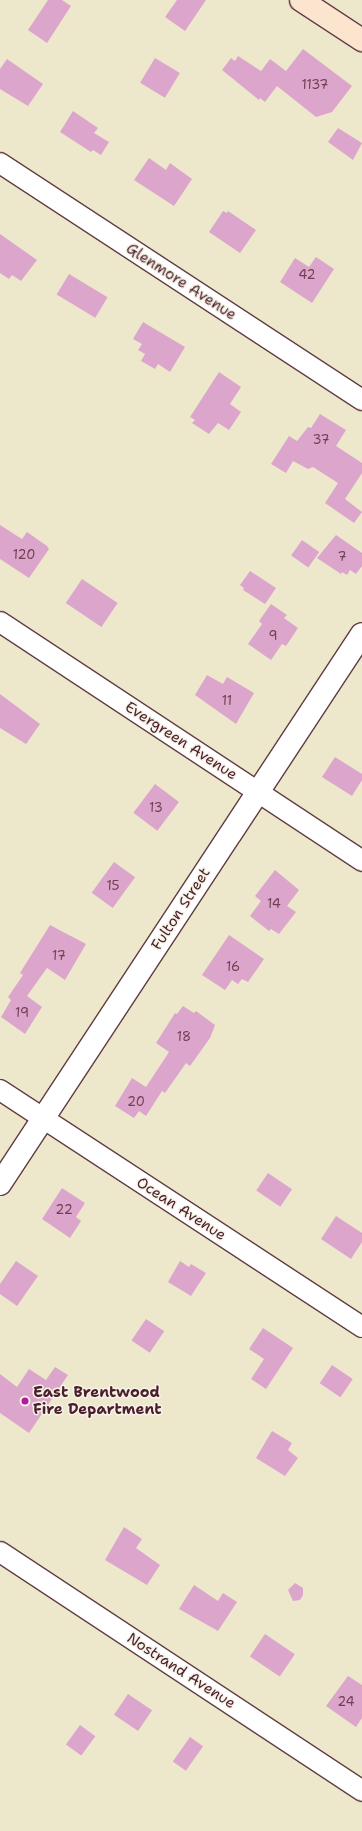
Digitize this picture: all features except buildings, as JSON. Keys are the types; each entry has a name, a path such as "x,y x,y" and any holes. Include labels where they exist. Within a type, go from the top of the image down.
{"main road":[{"path":"301,0 362,40"}],"street":[{"name":"Glenmore Avenue","path":"0,163 362,400"},
{"name":"Evergreen Avenue","path":"0,622 362,861"},
{"name":"Fulton Street","path":"0,1184 362,634"},
{"name":"Ocean Avenue","path":"0,1090 362,1327"},
{"name":"Nostrand Avenue","path":"0,1552 362,1791"}],"place":[{"name":"East Brentwood Fire Department","path":"25,1401"}]}
